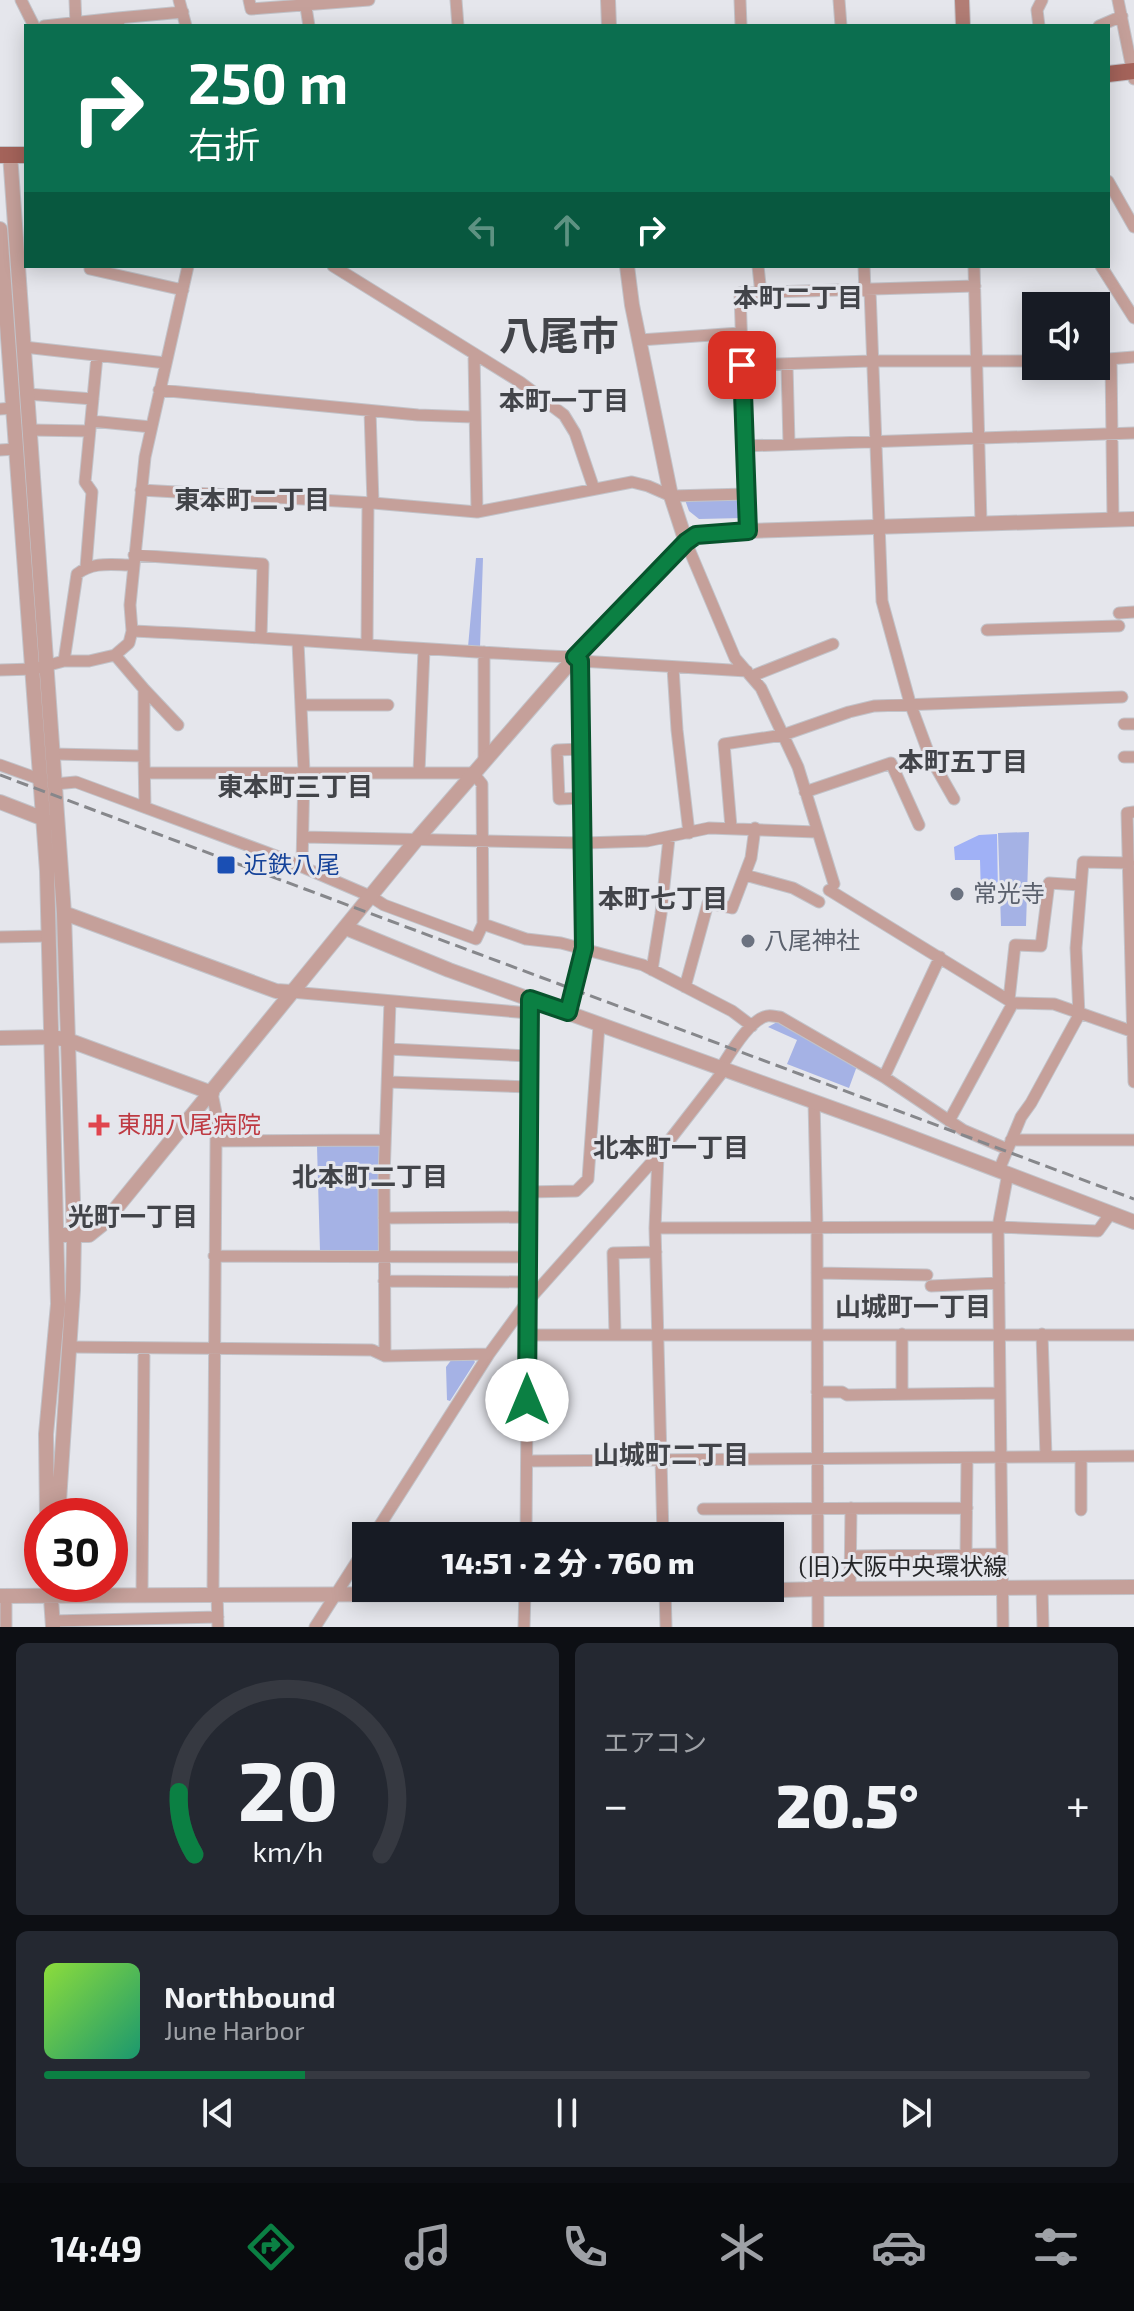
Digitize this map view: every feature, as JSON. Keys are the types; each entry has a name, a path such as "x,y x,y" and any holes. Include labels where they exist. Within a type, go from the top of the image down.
{"main road":[{"path":"962,0 963,24"},
{"path":"1110,74 1133,74"}],"street":[{"path":"21,0 33,24"},
{"path":"75,0 76,24 119,22 181,6"},
{"path":"249,0 251,9 305,2 369,0"},
{"path":"456,0 458,24"},
{"path":"608,0 609,24"},
{"path":"740,0 741,24"},
{"path":"839,0 841,24"},
{"path":"1039,24 1037,10 1042,0"},
{"path":"1118,0 1133,74"},
{"path":"305,2 309,24"},
{"path":"1104,24 1122,16"},
{"path":"12,155 48,782 59,835 64,913 74,1235 59,1498"},
{"path":"1110,185 1134,227"},
{"path":"0,229 7,408 17,449 53,754 44,819 57,1235 57,1334 46,1434 47,1498"},
{"path":"90,268 134,281 183,290"},
{"path":"0,670 41,667 64,661 89,661 115,655 129,643 141,490 151,427 188,268"},
{"path":"340,268 520,382 564,415 575,433 594,489"},
{"path":"627,268 671,496 686,542 735,658 761,688 798,767 832,887 1011,1001 1054,1004 1134,1032"},
{"path":"758,268 761,294"},
{"path":"864,268 876,441 882,601 910,703 930,757 954,799"},
{"path":"974,268 981,523"},
{"path":"1102,268 1134,318"},
{"path":"748,531 740,293 975,286"},
{"path":"640,340 740,333"},
{"path":"24,347 166,363"},
{"path":"474,354 477,512"},
{"path":"86,567 92,492 85,482 97,356"},
{"path":"1113,519 1111,360 1134,357"},
{"path":"742,365 1022,361"},
{"path":"787,365 789,444"},
{"path":"159,390 370,411 473,417"},
{"path":"27,394 93,399"},
{"path":"367,645 370,411"},
{"path":"30,430 90,426 151,427"},
{"path":"744,446 1134,433"},
{"path":"0,450 17,449"},
{"path":"141,490 477,512 632,482 671,496 747,494"},
{"path":"57,1235 89,1235 104,1223 484,760 686,542 696,535 1134,519"},
{"path":"64,661 77,574 97,564 134,560 263,564 261,637"},
{"path":"1119,613 1134,612"},
{"path":"987,630 1119,626"},
{"path":"132,631 484,652 749,674 833,644"},
{"path":"298,642 304,772 302,865"},
{"path":"419,772 424,649"},
{"path":"484,652 484,760"},
{"path":"115,655 178,725"},
{"path":"568,1012 584,948 578,659"},
{"path":"673,668 689,833"},
{"path":"144,689 145,807"},
{"path":"731,827 724,744 783,735 874,706 1122,697"},
{"path":"301,705 388,705"},
{"path":"581,749 557,750 559,799 583,798"},
{"path":"53,754 144,756"},
{"path":"805,792 891,763 919,825"},
{"path":"0,765 48,782 76,782 145,807 302,865 384,905 476,939 483,924 482,784 473,773 145,773"},
{"path":"0,802 44,819 59,835"},
{"path":"1134,812 1127,813 1134,1082"},
{"path":"303,837 584,843 669,838 709,828 816,832"},
{"path":"685,987 708,903 732,908 751,858 755,828"},
{"path":"652,970 669,838"},
{"path":"1003,1627 998,1227 1003,1172 1009,1144 1021,1117 1079,1015 1076,948 1083,862 1129,863"},
{"path":"745,875 793,888 819,902"},
{"path":"949,1121 1011,1001 1015,945 1041,946 1049,883 1080,885"},
{"path":"64,913 276,991 390,1001 530,1006 568,1012 1134,1222 1134,1236"},
{"path":"483,924 526,939 584,948 652,970 732,1011 752,1026"},
{"path":"346,928 530,1006"},
{"path":"0,937 49,936"},
{"path":"884,1077 940,957"},
{"path":"385,1356 385,1140 390,1001"},
{"path":"526,1522 526,1217 530,1006"},
{"path":"382,1522 489,1354 527,1302 658,1155 722,1070 741,1038 767,1016 780,1017 884,1077 963,1130 1009,1144 1134,1140"},
{"path":"527,1192 576,1191 588,1179 599,1025"},
{"path":"0,1038 52,1037 68,1040 212,1093"},
{"path":"389,1049 529,1056"},
{"path":"388,1082 529,1087"},
{"path":"53,1602 53,1624 218,1622 215,1593 213,1349 216,1113 212,1093"},
{"path":"814,1101 818,1627"},
{"path":"216,1141 385,1140"},
{"path":"658,1155 655,1228 663,1522"},
{"path":"655,1228 998,1227 1098,1231 1111,1213"},
{"path":"384,1218 526,1217"},
{"path":"615,1334 613,1253 656,1252"},
{"path":"214,1256 526,1257"},
{"path":"817,1273 999,1283"},
{"path":"384,1281 526,1282"},
{"path":"902,1334 902,1394"},
{"path":"1042,1334 1046,1457"},
{"path":"526,1335 1134,1335"},
{"path":"69,1347 372,1350 385,1356 489,1354"},
{"path":"142,1594 144,1348"},
{"path":"817,1392 1000,1393"},
{"path":"527,1461 1134,1456"},
{"path":"1081,1457 1081,1510"},
{"path":"966,1555 967,1458"},
{"path":"850,1589 851,1508"},
{"path":"703,1509 967,1508"},
{"path":"851,1556 1002,1554"},
{"path":"315,1627 352,1569"},
{"name":"(旧)大阪中央環状線","path":"784,1589 1134,1587"},
{"path":"1042,1588 1043,1627"},
{"name":"(旧)大阪中央環状線","path":"3,1596 24,1593"},
{"name":"(旧)大阪中央環状線","path":"128,1593 352,1594"},
{"path":"3,1596 6,1627"},
{"path":"524,1627 525,1602"},
{"path":"665,1602 666,1627"}],"shaded area":[{"path":"738,498 742,502 743,518 699,519 689,511 685,500"},
{"path":"476,558 483,558 480,648 468,647"},
{"path":"1029,832 1026,926 1001,926 998,833"},
{"path":"997,834 998,895 981,896 980,860 955,860 954,847 979,835"},
{"path":"777,1022 857,1066 849,1088 787,1064 797,1040 768,1027"},
{"path":"317,1146 379,1146 378,1251 320,1252"},
{"path":"472,1357 475,1362 450,1401 447,1400 446,1367 452,1359"}],"railway":[{"path":"0,775 1134,1199"}],"place":[{"name":"近鉄八尾","path":"226,865"},
{"name":"常光寺","path":"957,894"},
{"name":"八尾神社","path":"748,941"},
{"name":"東朋八尾病院","path":"99,1125"}],"district":[{"name":"本町二丁目","path":"798,298"},
{"name":"八尾市","path":"559,336"},
{"name":"本町一丁目","path":"564,401"},
{"name":"東本町二丁目","path":"252,500"},
{"name":"本町五丁目","path":"963,762"},
{"name":"東本町三丁目","path":"295,787"},
{"name":"本町七丁目","path":"663,899"},
{"name":"北本町一丁目","path":"671,1148"},
{"name":"北本町二丁目","path":"370,1177"},
{"name":"光町一丁目","path":"133,1217"},
{"name":"山城町一丁目","path":"913,1307"},
{"name":"山城町二丁目","path":"671,1455"}],"route":[{"path":"527,1400 530,999 568,1012 584,948 580,661 575,657 686,542 696,535 707,533 748,531 742,365"}]}
